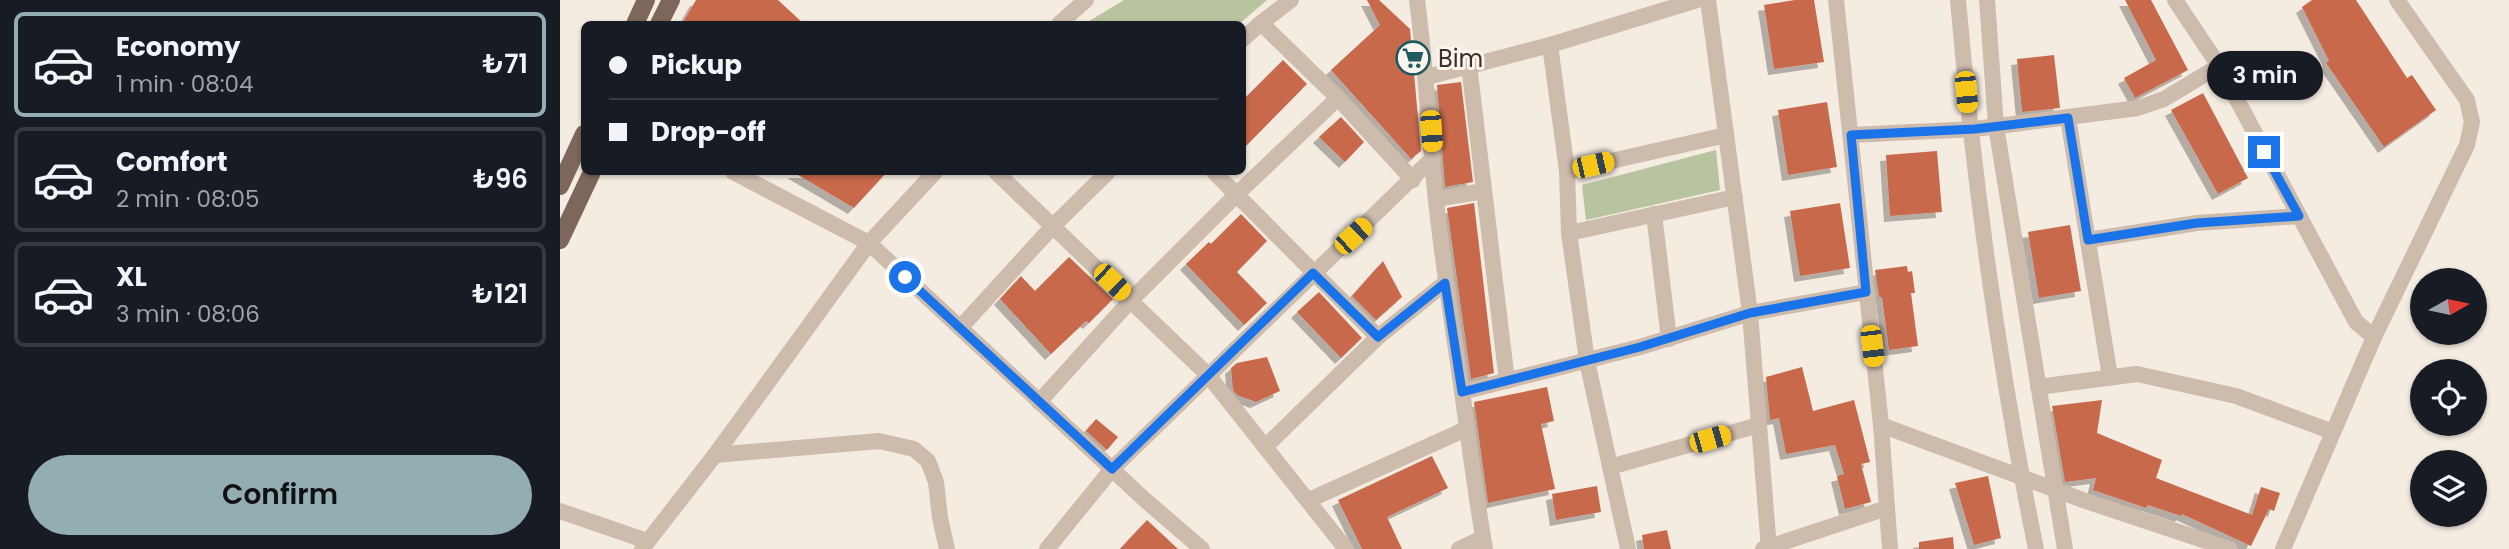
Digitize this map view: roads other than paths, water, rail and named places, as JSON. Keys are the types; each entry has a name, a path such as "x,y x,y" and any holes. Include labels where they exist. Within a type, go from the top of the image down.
{"main road":[{"path":"636,21 646,0"},
{"path":"660,21 671,0"},
{"path":"560,186 581,140"},
{"path":"560,240 591,175"}],"street":[{"path":"1064,21 1086,0"},
{"path":"1246,36 1292,0"},
{"path":"1417,0 1427,77 1445,283 1484,543 1460,549"},
{"path":"1427,77 1550,45 1697,0"},
{"path":"1708,0 1750,313 1767,548 1887,508"},
{"path":"1836,0 1881,425 1890,549"},
{"path":"1958,0 1969,129 1994,309 2021,477 2036,549"},
{"path":"1987,0 1996,127 2065,549"},
{"path":"2175,0 2219,66 2356,322 2374,337"},
{"path":"2283,549 2374,337 2467,145 2472,122 2467,100 2397,0"},
{"path":"1261,23 1338,98 1413,180"},
{"path":"1550,45 1567,171 1569,233 1587,361 1628,549"},
{"path":"1469,65 1507,381"},
{"path":"1851,135 1996,127 2138,108 2164,99 2219,66"},
{"path":"1040,402 1131,300 1338,98"},
{"path":"2068,118 2110,377"},
{"path":"1567,171 1726,135"},
{"path":"1047,549 1112,469 1433,158"},
{"path":"739,175 869,243 1202,549"},
{"path":"560,511 645,545 715,455 869,243 932,175"},
{"path":"999,175 1208,375 1346,549"},
{"path":"960,328 1054,225 1105,175"},
{"path":"1217,175 1378,337"},
{"path":"1436,198 1484,191"},
{"path":"1569,233 1735,197"},
{"path":"1654,214 1669,339"},
{"path":"2088,240 2197,223 2299,216"},
{"path":"1265,447 1378,337 1445,283"},
{"path":"1462,392 1669,339 1750,313 1866,292"},
{"path":"2038,387 2137,374 2236,396 2333,432"},
{"path":"1610,467 1759,425"},
{"path":"1881,425 2056,490 2230,549"},
{"path":"1309,500 1466,429"},
{"path":"715,455 880,441 914,449 928,461 936,481 947,549"}],"place":[{"name":"Bim","path":"1413,58"}]}
